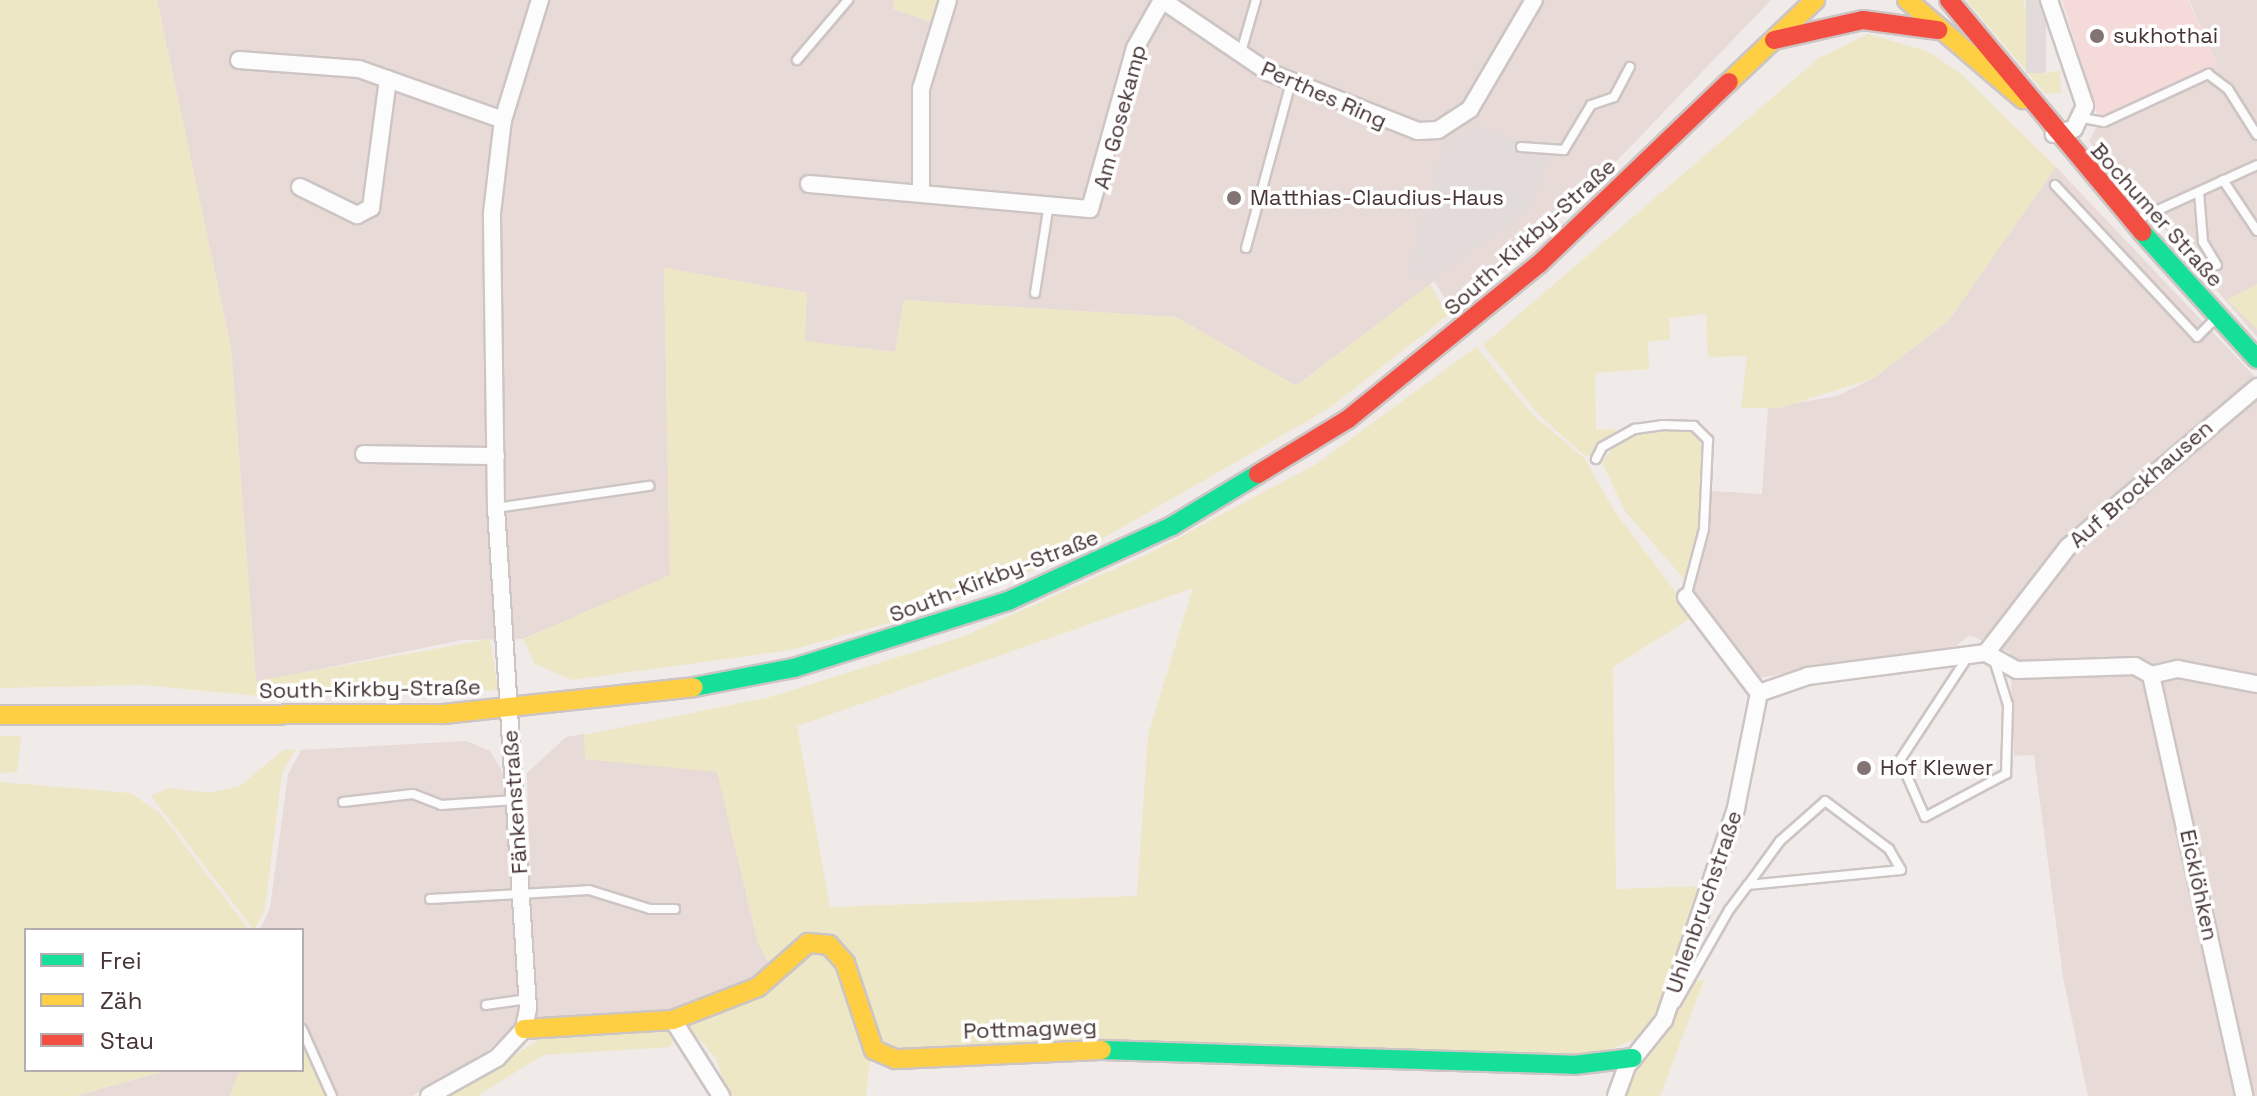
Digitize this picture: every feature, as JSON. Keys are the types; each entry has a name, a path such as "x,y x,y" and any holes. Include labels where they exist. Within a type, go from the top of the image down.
{"main road":[{"name":"Bochumer Straße","path":"1907,0 1938,30 2024,99"},
{"name":"Bochumer Straße","path":"1949,0 2054,134 2216,318 2257,359"},
{"name":"South-Kirkby-Straße","path":"0,715 508,710 757,677 917,635 1172,526 1293,458 1464,330 1810,3"},
{"path":"1774,40 1863,20 1938,30"},
{"name":"Pottmagweg","path":"524,1029 673,1020 758,987 783,958 808,943 829,945 845,963 861,1024 874,1050 895,1059 1054,1048 1574,1065 1633,1058"}],"street":[{"name":"Fänkenstraße","path":"524,1029 529,999 496,508 492,213 503,120 540,0"},
{"path":"921,190 921,89 948,0"},
{"name":"Am Gosekamp","path":"809,184 921,190 1048,210 1090,209 1098,198 1135,48 1162,0"},
{"name":"Perthes Ring","path":"1162,0 1239,57 1291,82 1388,125 1438,130 1483,92 1534,0"},
{"path":"2049,0 2083,118 2054,134"},
{"path":"239,60 359,69 503,120"},
{"path":"300,187 357,215 371,208 388,79"},
{"name":"Auf Brockhausen","path":"1991,658 2068,547 2257,387"},
{"path":"364,454 496,456"},
{"path":"1686,597 1759,693 1808,676 1967,657 1991,658 2017,670 2135,666 2151,675 2178,669 2257,684"},
{"name":"Eicklöhken","path":"2151,675 2244,1096"},
{"name":"Uhlenbruchstraße","path":"1616,1096 1633,1058 1664,1020 1736,808 1759,693"},
{"path":"673,1020 721,1096"},
{"path":"429,1096 497,1058 524,1029"}],"lane":[{"path":"797,60 848,0"},
{"path":"1239,57 1256,0"},
{"path":"1521,147 1564,150 1591,105 1614,97 1630,67"},
{"path":"2083,118 2104,122 2208,74 2228,89 2257,135"},
{"path":"1246,248 1291,82"},
{"path":"2132,222 2257,165"},
{"path":"2223,180 2257,231"},
{"path":"2055,185 2197,337 2216,318"},
{"path":"2199,192 2203,242 2217,265"},
{"path":"1035,293 1048,210"},
{"path":"1596,459 1602,447 1635,429 1662,425 1694,426 1708,440 1704,529 1686,597"},
{"path":"496,508 649,486"},
{"path":"1967,657 1900,760 1925,817 2006,774 2008,705 1991,658"},
{"path":"343,802 413,794 441,805 515,800"},
{"path":"1664,1020 1748,885 1802,817 1825,801 1889,849 1901,870 1748,885"},
{"path":"430,899 589,890 650,909 675,909"},
{"path":"486,1005 529,999"},
{"path":"304,1033 332,1096"}],"shaded area":[{"path":"0,0 157,0 231,348 256,681 490,639 498,690 269,697 143,685 0,688"},
{"path":"157,0 1771,0 1584,195 1453,311 1434,281 1296,386 1176,317 904,300 895,352 804,341 807,293 664,268 670,577 523,639 462,640 256,682 231,348"},
{"path":"894,0 938,0 931,22 893,9"},
{"path":"1966,0 2023,0 2044,74 2060,70 2061,93 2046,94"},
{"path":"2026,0 2046,0 2046,73 2026,73"},
{"path":"2062,0 2188,0 2217,65 2099,119"},
{"path":"2189,0 2257,0 2257,337 2089,141 2100,120 2217,65"},
{"path":"1868,34 1927,51 1960,73 2056,167 1948,321 1874,378 1780,408 1741,408 1747,356 1708,357 1706,314 1669,318 1670,339 1648,342 1649,369 1595,373 1596,430 1614,429 1618,435 1595,457 1584,455 1538,414 1483,345 1819,58"},
{"path":"1479,126 1550,154 1530,209 1430,281 1406,277 1445,140"},
{"path":"2056,167 2257,379 2257,1096 2088,1096 2063,977 2034,755 2014,756 2010,652 1969,635 1956,646 1757,678 1691,592 1711,491 1762,494 1768,408 1837,396 1874,378 1948,321"},
{"path":"664,268 807,293 805,341 895,352 904,300 1176,317 1296,386 1430,284 1448,315 1328,409 1079,552 911,617 791,650 572,680 535,664 523,639 670,575"},
{"path":"2257,284 2257,329 2227,300"},
{"path":"1476,347 1534,416 1585,459 1615,512 1694,616 1613,667 1616,889 1703,886 1661,1011 1637,1039 1586,1058 871,1049 866,1096 728,1096 716,1058 675,1012 760,978 771,966 758,943 717,772 585,759 584,735 770,697 962,637 1146,555 1318,463","holes":["1193,588 1148,735 1137,896 830,907 797,726"]},
{"path":"1657,429 1694,431 1705,454 1699,532 1684,579 1625,511 1602,462 1618,442"},
{"path":"585,734 585,759 717,771 758,943 771,967 698,1010 533,1019 527,773 566,737"},
{"path":"0,736 21,736 17,772 0,773"},
{"path":"466,741 490,751 503,773 519,1020 477,1061 412,1096 337,1096 304,1025 304,928 261,928 270,908 288,775 301,750"},
{"path":"296,749 282,773 265,909 252,928 151,796 169,788 209,793 240,786 283,750"},
{"path":"0,782 130,793 160,813 247,928 24,928 24,1072 162,1072 74,1096 0,1096"},
{"path":"1704,980 1660,1096 1622,1096 1693,981"},
{"path":"656,1029 677,1031 670,1047 543,1055 477,1096 448,1096 542,1038"},
{"path":"304,1046 327,1096 230,1096 239,1072 304,1072"},
{"path":"162,1072 239,1072 230,1096 75,1096"}],"traffic: fast":[{"path":"2142,232 2257,359"},
{"path":"694,687 794,668 1008,601 1172,526 1258,474"},
{"path":"1102,1050 1574,1065 1633,1058"}],"traffic: slow":[{"path":"1729,82 1815,0"},
{"path":"1907,0 2023,99"},
{"path":"0,715 443,714 694,687"},
{"path":"524,1029 673,1020 758,987 808,943 829,945 845,963 874,1050 895,1059 1102,1050"}],"traffic: jam":[{"path":"1949,0 2142,232"},
{"path":"1774,40 1863,20 1938,30"},
{"path":"1258,474 1348,419 1539,264 1729,82"}],"place":[{"name":"sukhothai","path":"2097,36"},
{"name":"Matthias-Claudius-Haus","path":"1234,198"},
{"name":"Hof Klewer","path":"1864,768"}]}
